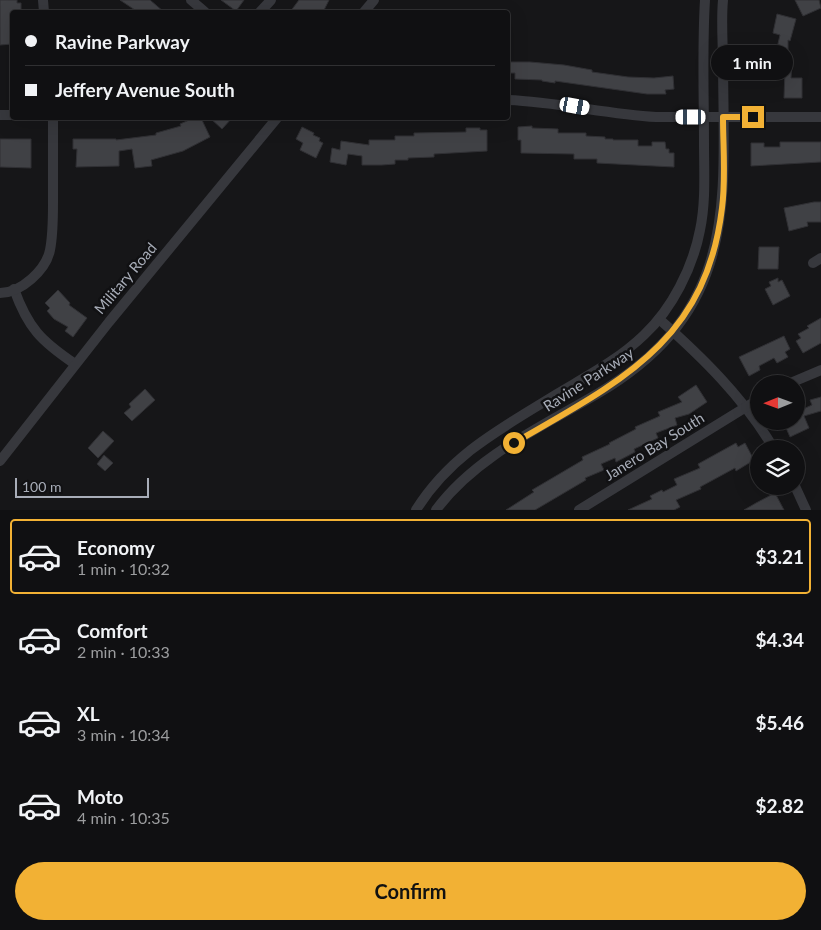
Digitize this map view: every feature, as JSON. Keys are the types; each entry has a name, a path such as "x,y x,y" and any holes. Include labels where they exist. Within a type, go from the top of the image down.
{"street":[{"path":"191,0 203,10"},
{"path":"262,10 271,0"},
{"path":"366,10 374,0"},
{"name":"Ravine Parkway","path":"416,510 434,484 471,448 613,361 644,335 659,319 672,300 699,238 703,207 705,0"},
{"name":"Ravine Parkway","path":"436,510 455,487 484,462 624,377 651,355 673,331 688,310 703,283 716,243 723,194 723,0"},
{"path":"510,100 559,104 632,115 821,117"},
{"path":"0,293 23,285 39,271 50,251 53,120"},
{"name":"Military Road","path":"0,461 75,364 275,120"},
{"path":"14,289 28,322 39,336 75,364"},
{"path":"659,319 711,367 745,407 768,440"},
{"path":"805,377 821,370"},
{"name":"Janero Bay South","path":"579,510 750,404"},
{"path":"799,495 806,510"}],"building":[{"path":"0,0 17,0 17,3 21,3 21,10 10,10 10,44 0,45"},
{"path":"120,0 150,0 162,10 135,10"},
{"path":"221,0 244,0 237,10"},
{"path":"299,0 329,0 324,10 292,10"},
{"path":"795,0 819,0 821,8 803,16"},
{"path":"777,14 796,19 790,41 788,40 788,56 792,56 791,78 802,78 802,98 784,98 785,70 770,70 770,48 777,48 780,35 773,33"},
{"path":"510,62 564,65 592,70 592,72 628,77 654,78 673,76 674,89 665,90 666,94 647,94 555,81 555,83 542,80 515,79 515,73 510,73"},
{"path":"189,120 202,120 210,137 183,151 151,160 152,166 135,168 132,149 119,151 119,166 76,167 77,149 73,149 73,139 116,140 156,135 156,133 181,126 180,124"},
{"path":"212,120 230,120 222,129"},
{"path":"532,126 532,128 558,129 558,133 586,133 586,136 605,137 605,139 638,140 638,146 652,146 652,142 665,142 669,153 674,153 674,167 597,163 597,159 574,159 574,154 521,153 518,127"},
{"path":"302,127 314,133 313,135 320,138 319,141 323,143 316,158 300,150 303,143 296,139"},
{"path":"466,128 487,130 487,151 434,154 434,157 395,160 395,164 382,165 362,165 362,156 348,154 346,165 330,162 332,148 340,150 341,141 369,145 369,140 395,140 395,136 414,136 414,133 466,132"},
{"path":"0,139 31,139 31,168 0,167"},
{"path":"780,142 821,142 821,162 751,166 751,143 764,143 764,147 780,147"},
{"path":"821,202 821,222 807,222 808,226 789,231 784,208"},
{"path":"759,247 779,247 778,269 758,269"},
{"path":"778,278 778,282 782,280 790,296 773,305 765,289 771,286 769,282"},
{"path":"58,290 70,303 69,305 87,318 73,337 65,331 68,327 54,319 47,311 50,308 45,303"},
{"path":"821,318 821,343 803,353 796,341 801,338 798,334"},
{"path":"784,336 790,349 785,352 788,357 777,363 774,358 759,366 760,370 749,376 739,357"},
{"path":"696,385 707,402 689,414 675,418 677,425 656,433 658,438 634,449 635,452 616,462 615,458 601,464 604,470 585,478 586,480 535,510 506,510 534,492 532,490 583,460 582,457 610,444 636,429 635,427 660,416 658,412 682,402 678,397"},
{"path":"145,389 155,400 132,421 124,413 131,407 129,404"},
{"path":"821,397 821,411 805,416 805,408 812,405 810,400"},
{"path":"805,418 809,428 805,430"},
{"path":"787,430 805,430 790,437"},
{"path":"103,431 114,441 98,458 88,448"},
{"path":"736,443 738,447 745,443 750,452 750,462 736,471 735,468 700,487 701,489 676,500 680,507 674,510 628,510 652,499 650,496 677,485 674,479 700,468 698,464"},
{"path":"104,455 113,463 105,471 97,464"},
{"path":"771,495 776,495 784,510 744,510"}],"route":[{"path":"514,443 624,377 662,345 682,320 696,298 708,272 716,243 723,194 723,117 753,117"}]}
